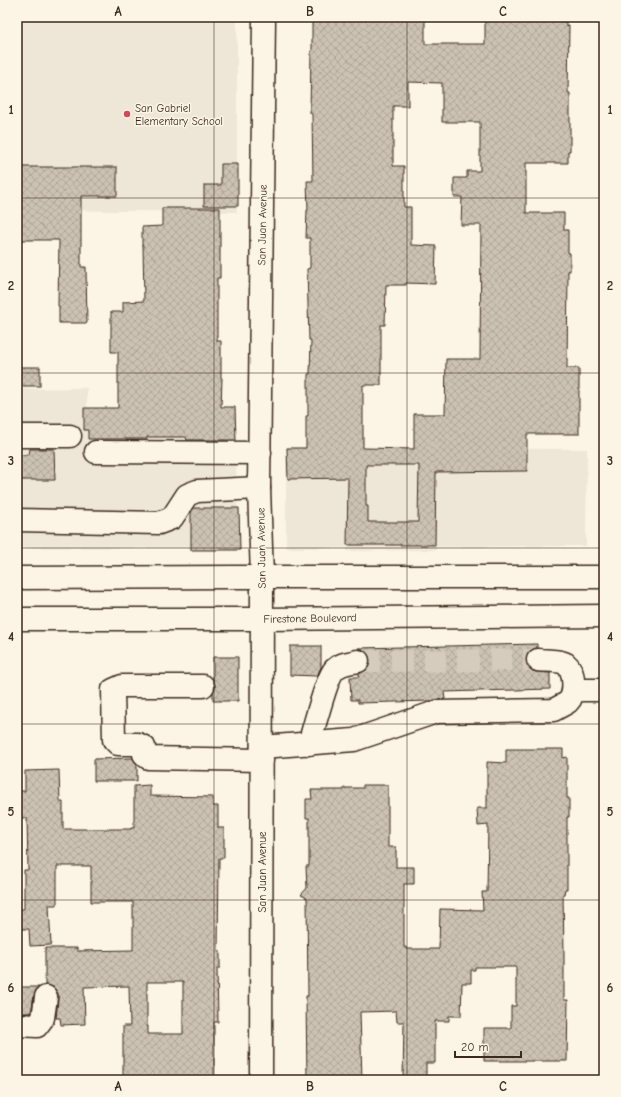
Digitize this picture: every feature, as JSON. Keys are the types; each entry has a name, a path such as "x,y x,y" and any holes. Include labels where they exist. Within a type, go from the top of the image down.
{"main road":[{"name":"San Juan Avenue","path":"261,1080 262,577 259,488 264,17"},
{"path":"17,436 70,436"},
{"path":"96,452 260,453"},
{"path":"17,520 159,522 172,518 187,495 197,492 259,488"},
{"path":"17,578 604,578"},
{"name":"Firestone Boulevard","path":"17,619 604,616"},
{"path":"203,686 122,686 113,690 114,740 118,744 138,744 144,747 144,754 148,758 262,754 309,744 354,740 436,712 554,710 568,701 574,688 572,673 566,664 556,661 538,660"},
{"path":"309,744 333,670 341,665 358,661"},
{"path":"574,688 583,690 604,690"},
{"path":"17,1025 37,1026 43,1018 46,997"}],"shaded area":[{"name":"San Gabriel Elementary School","path":"17,17 237,17 237,212 17,210"},
{"path":"87,388 87,408 235,407 238,548 17,548 17,389"},
{"path":"286,447 587,449 586,546 437,547 437,550 347,551 347,548 286,548"}],"building":[{"path":"339,17 425,17 425,44 485,44 485,17 563,17 563,22 566,22 566,26 569,25 568,93 570,93 570,151 568,151 568,163 526,163 526,213 564,213 564,230 568,230 568,253 570,253 570,271 568,271 567,368 579,368 579,434 527,434 527,471 436,472 435,545 347,545 348,478 288,479 287,448 306,448 306,416 308,416 308,374 310,374 311,340 309,340 307,269 310,268 310,238 306,238 308,210 307,181 313,181 312,114 310,113 312,21 316,21 316,18 339,19","holes":["408,82 442,83 442,122 480,122 480,171 467,171 467,178 454,178 454,197 462,197 461,225 481,225 480,359 446,359 445,414 414,414 414,449 363,448 363,385 381,385 381,325 385,325 386,285 406,285 406,283 435,284 436,246 411,245 411,207 404,207 404,166 393,166 393,106 408,106","366,465 419,465 418,522 368,522 368,506 366,506"]},
{"path":"221,164 238,164 238,206 204,206 204,185 221,185"},
{"path":"17,167 117,167 117,196 81,196 81,267 86,267 87,323 59,323 59,240 17,240"},
{"path":"162,208 220,208 220,278 217,278 217,341 221,341 221,407 235,407 236,440 187,440 186,437 147,437 147,439 88,439 88,430 84,430 84,408 118,408 118,352 111,352 111,312 123,312 123,302 144,301 142,227 162,226"},
{"path":"20,367 40,367 40,386 20,386"},
{"path":"30,449 54,449 55,480 17,480 17,455 29,455"},
{"path":"194,508 239,508 240,550 191,550 191,512"},
{"path":"537,644 537,648 528,653 526,665 530,670 536,672 550,673 550,689 444,692 445,699 430,701 358,703 358,700 351,700 350,677 359,677 359,674 366,670 370,664 370,659 367,653 358,648"},
{"path":"290,646 321,646 321,667 317,676 290,675"},
{"path":"213,657 238,657 238,701 213,701 215,686 213,679"},
{"path":"506,749 563,749 563,758 567,757 567,798 569,798 569,817 567,817 567,889 565,889 563,894 564,1000 568,1000 567,1061 484,1061 484,1028 511,1028 511,1006 516,1006 516,967 475,967 475,970 471,970 471,983 462,983 461,1016 449,1016 449,1021 435,1021 435,1063 426,1063 426,1080 403,1080 404,1022 397,1022 396,1011 360,1012 362,1080 307,1080 307,898 301,895 307,888 306,866 309,866 309,818 306,818 306,799 312,799 311,790 344,790 344,788 363,788 363,785 388,785 388,847 396,847 396,867 414,867 414,884 404,884 404,947 406,947 406,949 439,949 440,909 483,910 482,892 487,892 488,825 478,826 477,808 487,808 487,762 506,763"},
{"path":"133,758 137,765 137,781 94,781 94,759"},
{"path":"59,770 60,802 63,802 63,829 134,828 134,786 150,785 150,796 213,797 213,806 218,806 218,828 224,828 224,858 219,858 218,951 220,951 220,968 217,968 218,1022 214,1022 214,1080 123,1080 123,1026 130,1026 129,986 84,987 85,1024 61,1025 60,1018 56,1018 58,993 53,987 45,985 45,948 77,948 77,951 133,950 133,902 91,902 91,866 57,866 57,905 49,905 51,945 30,946 29,929 17,929 17,909 24,909 24,870 28,870 27,818 17,818 17,791 25,791 25,771","holes":["147,982 183,982 183,1034 148,1034"]},
{"path":"17,987 39,987 34,995 31,1013 17,1013"}],"tunnel":[{"path":"358,661 538,660"}],"place":[{"name":"San Gabriel Elementary School","path":"127,114"}]}
